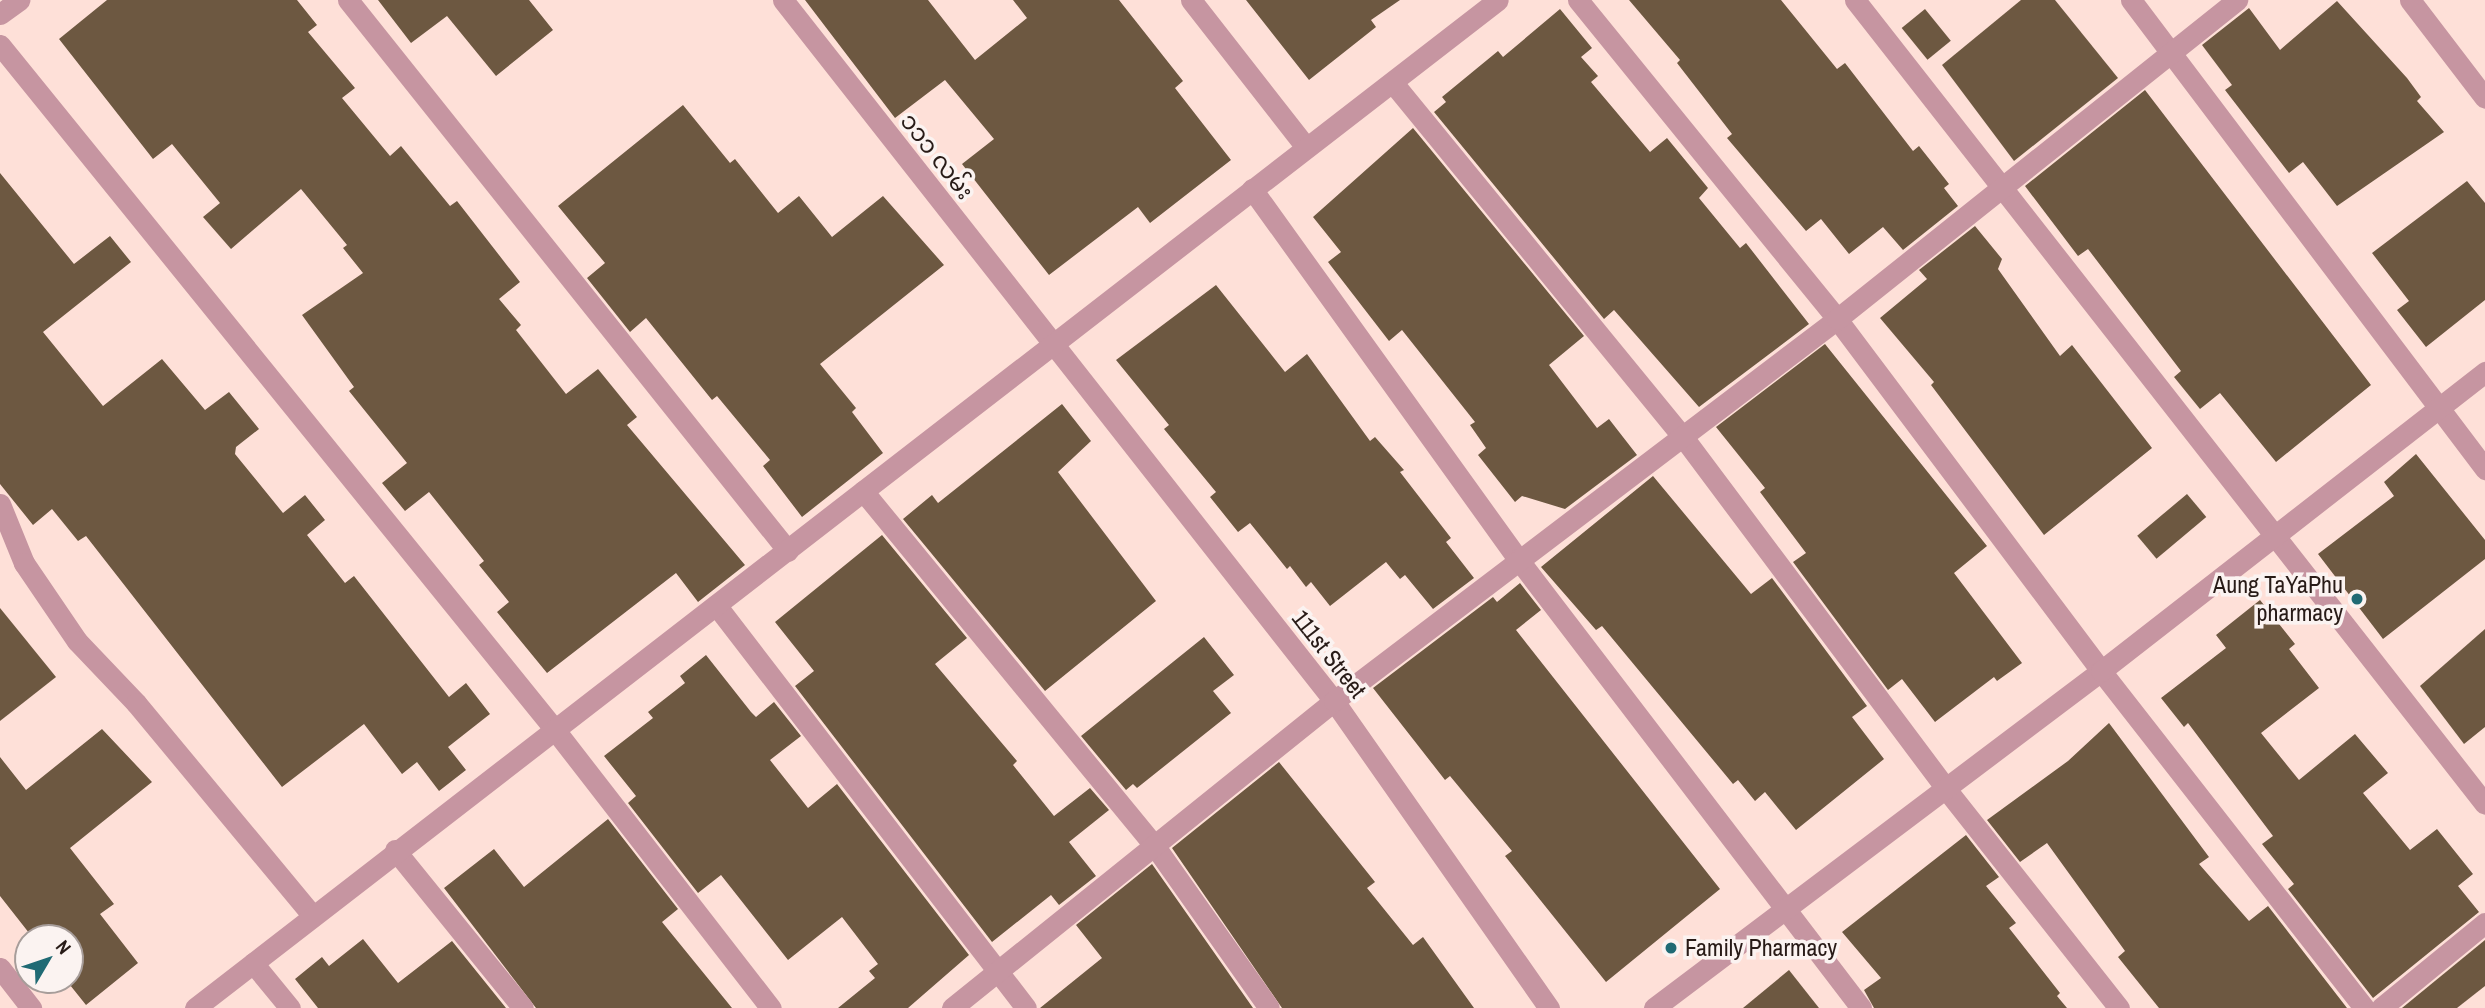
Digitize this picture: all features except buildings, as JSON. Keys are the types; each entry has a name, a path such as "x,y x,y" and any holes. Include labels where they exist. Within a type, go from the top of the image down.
{"street":[{"path":"0,15 19,0"},
{"path":"348,0 788,551"},
{"name":"၁၁၁ လမ်း","path":"783,0 1049,345"},
{"path":"1191,0 1305,146"},
{"path":"195,1008 395,850 788,551 1305,146 1393,83 1498,0"},
{"path":"1578,0 1837,319 2101,671 2364,1008"},
{"path":"1855,0 2485,804"},
{"path":"2131,0 2485,469"},
{"path":"952,1008 1334,701 1837,319 2168,50 2237,0"},
{"path":"2410,0 2485,98"},
{"path":"0,45 555,730 772,1008"},
{"path":"1393,83 1683,437 1946,789 2119,1008"},
{"path":"1252,190 1518,559 1787,907 1861,1008"},
{"name":"111st Street","path":"1049,345 1334,701 1549,1008"},
{"path":"1654,1008 2101,671 2485,372"},
{"path":"863,491 1154,845 1269,1008"},
{"path":"0,503 24,563 78,640 136,702 312,915"},
{"path":"716,605 1026,1008"},
{"path":"395,850 523,1008"},
{"path":"2381,1008 2485,923"},
{"path":"253,963 290,1008"},
{"path":"0,968 31,1008"}],"place":[{"name":"Aung TaYaPhu pharmacy","path":"2357,599"},
{"name":"Family Pharmacy","path":"1671,948"}]}
